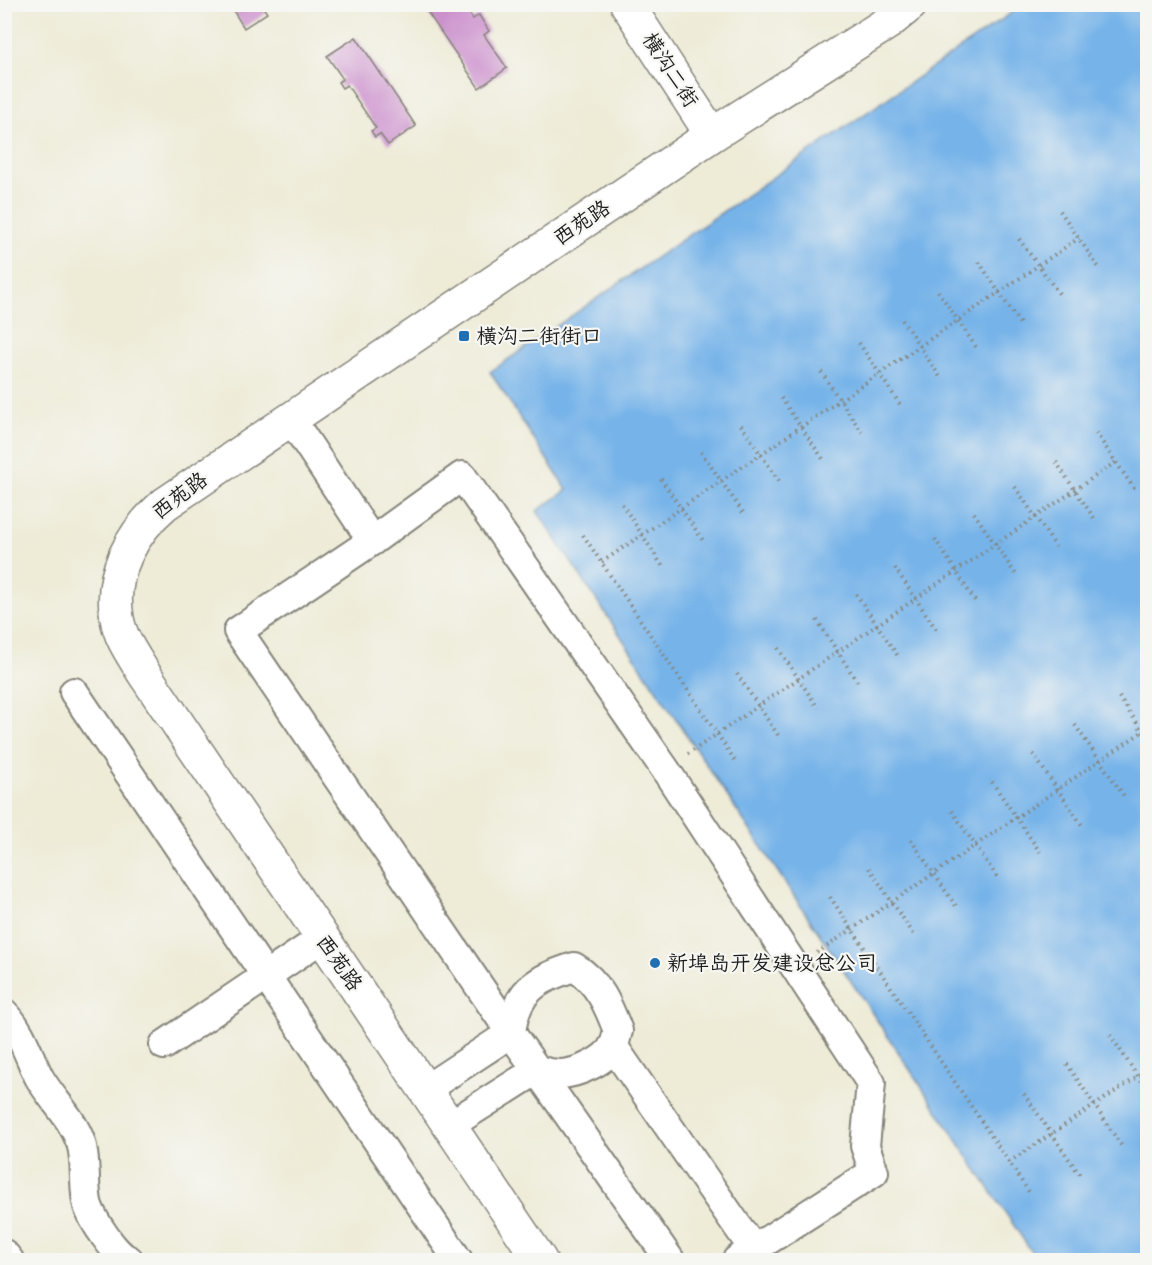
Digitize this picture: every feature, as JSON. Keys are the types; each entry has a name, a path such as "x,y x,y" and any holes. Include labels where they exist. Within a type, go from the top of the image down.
{"main road":[{"name":"横沟二街","path":"627,4 712,135"},
{"name":"西苑路","path":"540,1260 143,672 126,644 117,618 118,576 123,561 142,526 165,504 712,135 889,22 910,4"}],"street":[{"path":"291,419 372,541"},
{"path":"613,1046 746,1255 874,1172 865,1146 871,1083 665,769 462,476 372,541 238,631 511,1033 670,1260"},
{"path":"74,692 458,1260"},
{"path":"164,1045 322,938"},
{"path":"426,1089 511,1033 513,1017 527,991 538,981 574,967 585,974 600,990 618,1031 613,1046 604,1056 590,1065 560,1074 537,1070 450,1125"},
{"path":"4,1013 13,1022 39,1076 49,1093 68,1115 81,1143 88,1206 105,1236 123,1258 129,1260"},
{"path":"4,1254 9,1260"}],"path":[{"path":"1060,212 1099,268"},
{"path":"1019,238 1060,295"},
{"path":"602,562 1079,238"},
{"path":"979,262 1020,324"},
{"path":"938,291 978,350"},
{"path":"902,320 940,377"},
{"path":"859,343 901,406"},
{"path":"821,372 862,432"},
{"path":"781,398 823,459"},
{"path":"741,425 781,484"},
{"path":"1096,433 1135,490"},
{"path":"701,452 744,514"},
{"path":"1056,462 1096,521"},
{"path":"665,769 1116,462"},
{"path":"661,479 704,542"},
{"path":"1014,487 1056,547"},
{"path":"622,504 663,567"},
{"path":"974,513 1017,576"},
{"path":"583,535 736,762"},
{"path":"935,539 975,601"},
{"path":"895,568 936,629"},
{"path":"856,594 898,656"},
{"path":"817,620 858,683"},
{"path":"778,648 818,708"},
{"path":"737,674 778,735"},
{"path":"1119,697 1148,739"},
{"path":"1075,725 1124,796"},
{"path":"796,968 1142,732"},
{"path":"1033,754 1082,825"},
{"path":"992,782 1040,852"},
{"path":"952,811 999,880"},
{"path":"911,840 958,909"},
{"path":"869,868 915,936"},
{"path":"830,897 1029,1192"},
{"path":"1110,1035 1148,1091"},
{"path":"1067,1064 1123,1148"},
{"path":"1009,1162 1148,1070"},
{"path":"1024,1094 1080,1175"}],"water":[{"path":"1023,5 1147,5 1147,1260 1037,1260 537,511 567,490 490,372"}],"building":[{"path":"229,4 261,4 267,13 244,28"},
{"path":"422,4 463,4 473,19 479,15 489,31 484,35 507,68 479,88"},
{"path":"356,37 416,126 388,145 380,134 375,137 371,131 376,128 347,85 342,88 338,82 343,79 327,56"}],"place":[{"name":"横沟二街街口","path":"464,336"},
{"name":"新埠岛开发建设总公司","path":"655,963"}]}
